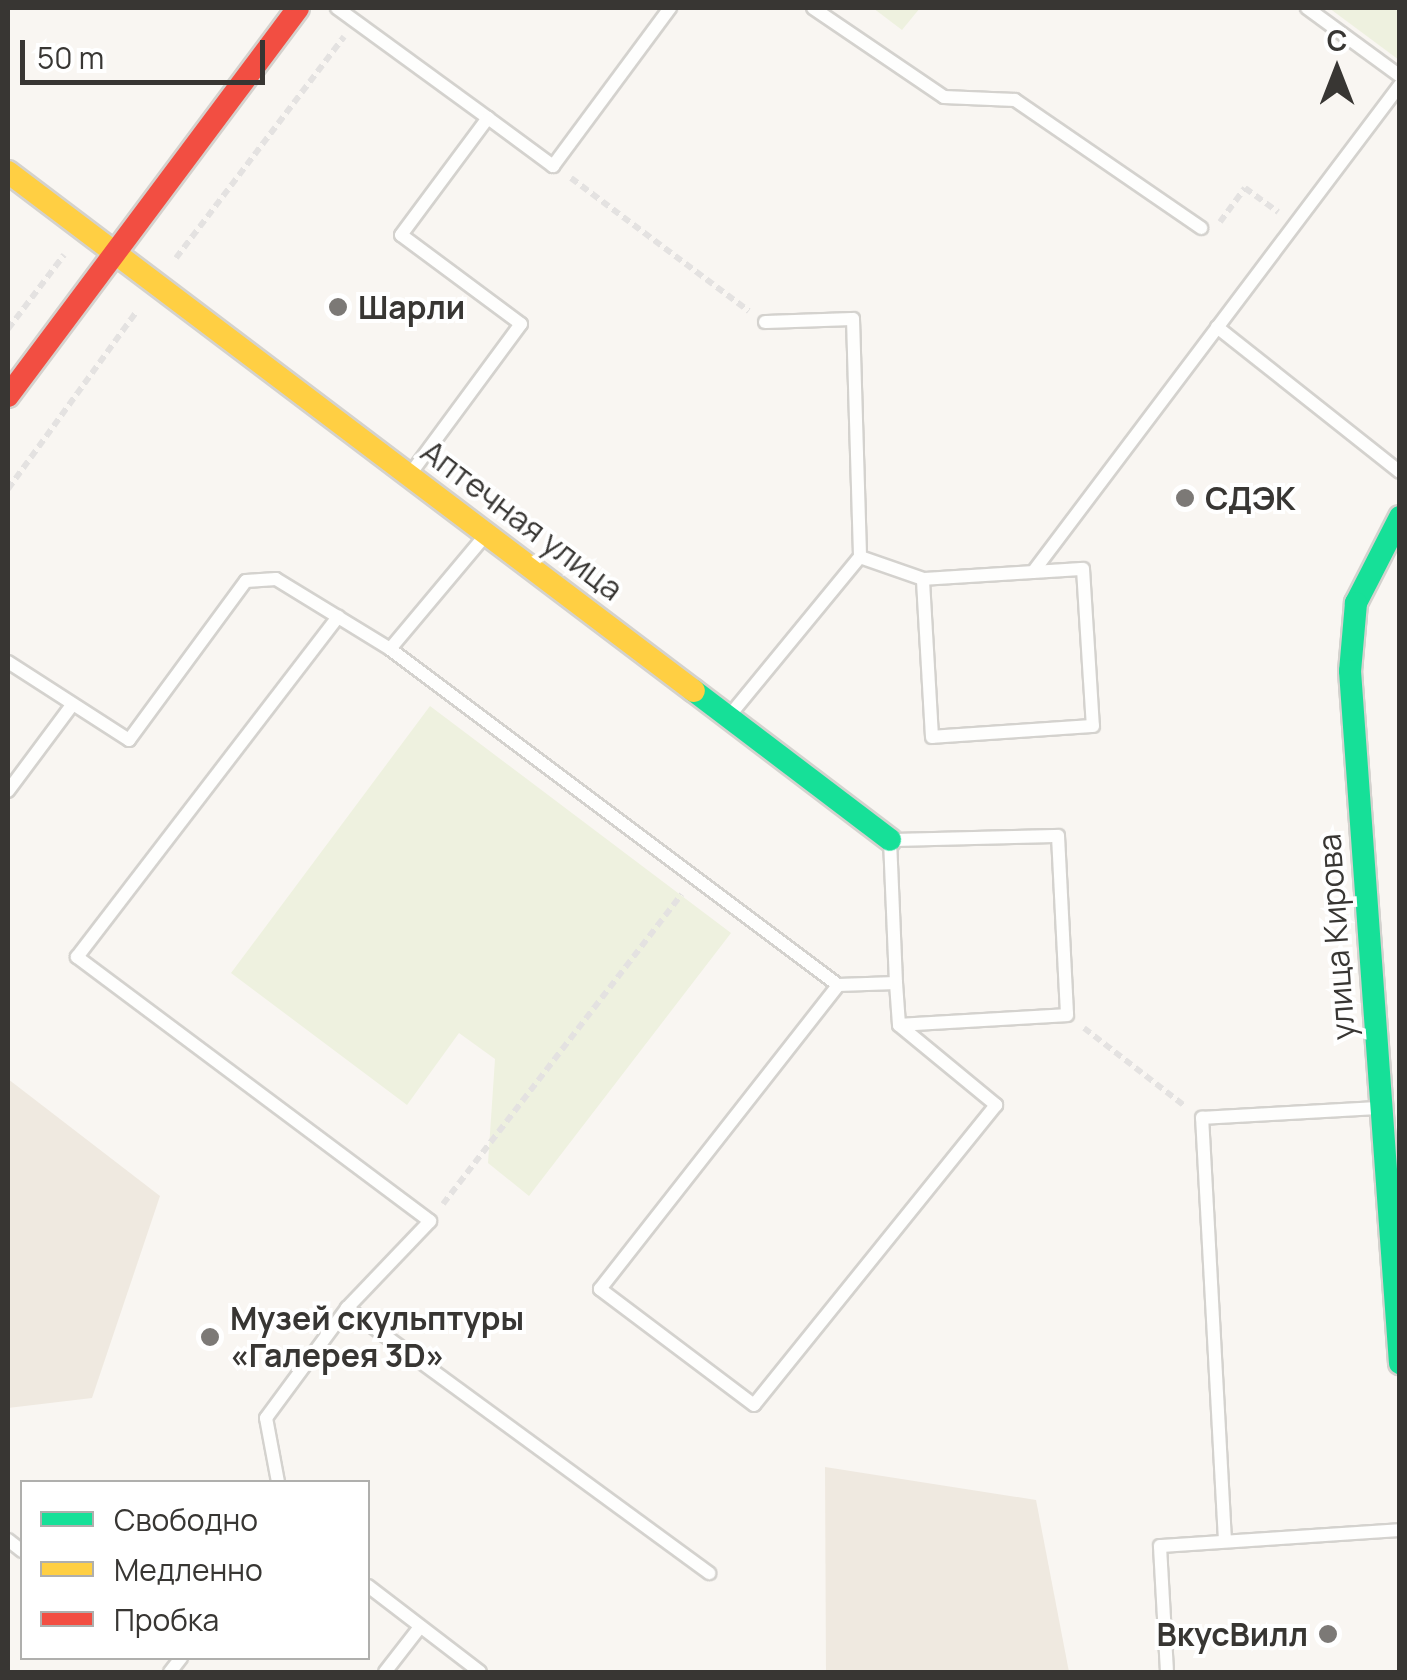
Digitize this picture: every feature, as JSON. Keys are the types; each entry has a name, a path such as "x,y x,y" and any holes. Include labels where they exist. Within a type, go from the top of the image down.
{"street":[{"path":"8,396 298,8"},
{"name":"Аптечная улица","path":"8,172 890,840"},
{"name":"улица Кирова","path":"1400,517 1356,602 1350,671 1390,1107 1400,1363"}],"lane":[{"path":"337,8 554,166 670,8"},
{"path":"814,8 944,97 1014,100 1206,232"},
{"path":"1307,8 1400,76"},
{"path":"1033,572 1400,85"},
{"path":"409,475 521,324 401,235 488,118"},
{"path":"729,717 860,557 853,319 764,322"},
{"path":"1217,328 1400,472"},
{"path":"390,650 486,533"},
{"path":"860,557 924,579 1083,569 1094,726 932,737 924,579"},
{"path":"8,662 128,740 246,581 276,578 390,650 838,985 896,983"},
{"path":"278,1480 266,1418 347,1308 430,1221 77,957 338,617"},
{"path":"8,792 72,704"},
{"path":"838,985 600,1289 754,1405 996,1105 898,1024 890,840 1058,836 1067,1015 898,1024"},
{"path":"1225,1541 1202,1118 1390,1107"},
{"path":"347,1308 709,1573"},
{"path":"1167,1672 1160,1546 1400,1530"},
{"path":"370,1588 480,1672"},
{"path":"386,1672 420,1627"}],"path":[{"path":"158,283 356,22"},
{"path":"554,166 764,322"},
{"path":"1206,232 1245,188 1295,225"},
{"path":"8,329 68,250"},
{"path":"8,489 142,304"},
{"path":"430,1221 694,878"},
{"path":"1067,1015 1202,1118"}],"shaded area":[{"path":"8,1079 160,1196 92,1398 8,1408"},
{"path":"825,1467 1036,1500 1069,1672 826,1672"}],"green space":[{"path":"873,8 920,8 902,30"},
{"path":"1329,8 1399,8 1399,60"},
{"path":"430,706 731,933 529,1196 488,1163 495,1059 459,1033 407,1105 231,973"}],"traffic: fast":[{"path":"1400,517 1356,603 1350,671 1400,1363"},
{"path":"694,691 890,840"}],"traffic: slow":[{"path":"8,172 694,691"}],"traffic: jam":[{"path":"8,396 298,8"}],"place":[{"name":"Шарли","path":"338,307"},
{"name":"СДЭК","path":"1185,498"},
{"name":"Музей скульптуры «Галерея 3D»","path":"210,1337"},
{"name":"ВкусВилл","path":"1328,1634"}]}
